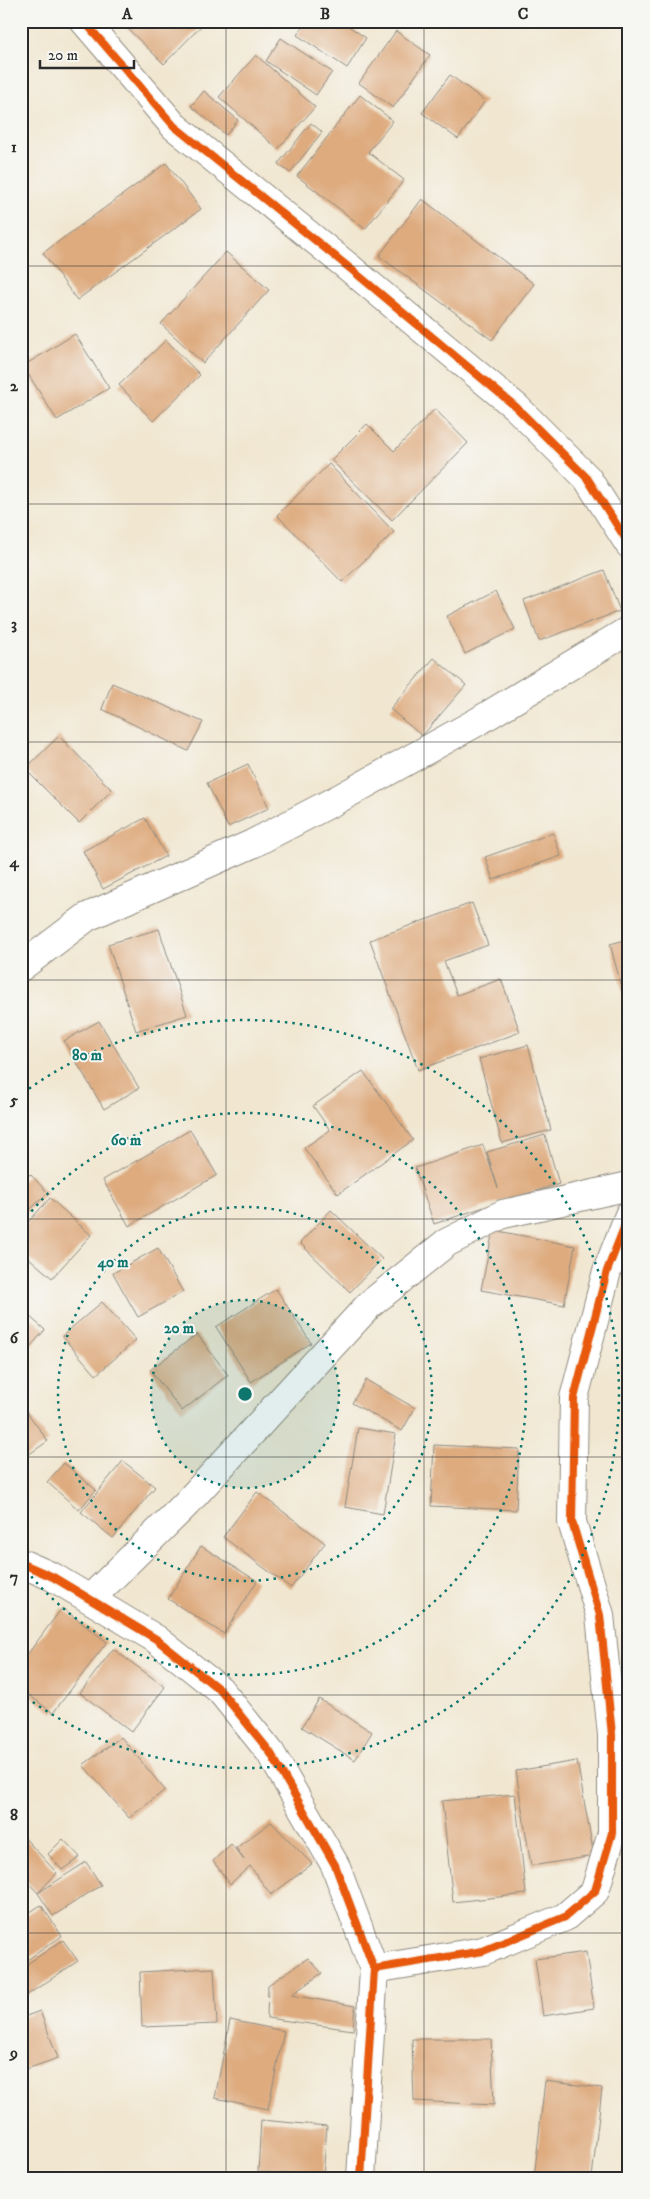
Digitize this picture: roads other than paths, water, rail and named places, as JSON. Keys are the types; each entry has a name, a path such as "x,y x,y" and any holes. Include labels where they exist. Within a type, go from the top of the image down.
{"street":[{"path":"84,21 174,126 352,270 516,407 587,478 629,544"},
{"path":"21,967 87,917 252,844 340,798 478,722 629,630"},
{"path":"90,1599 185,1505 369,1305 446,1243 504,1214 629,1186"},
{"path":"374,1969 483,1951 565,1917 595,1891 612,1833 612,1735 600,1615 572,1522 574,1398 607,1271 629,1215"},
{"path":"21,1563 53,1577 156,1639 220,1690 270,1752 335,1865 374,1969 361,2178"}]}
